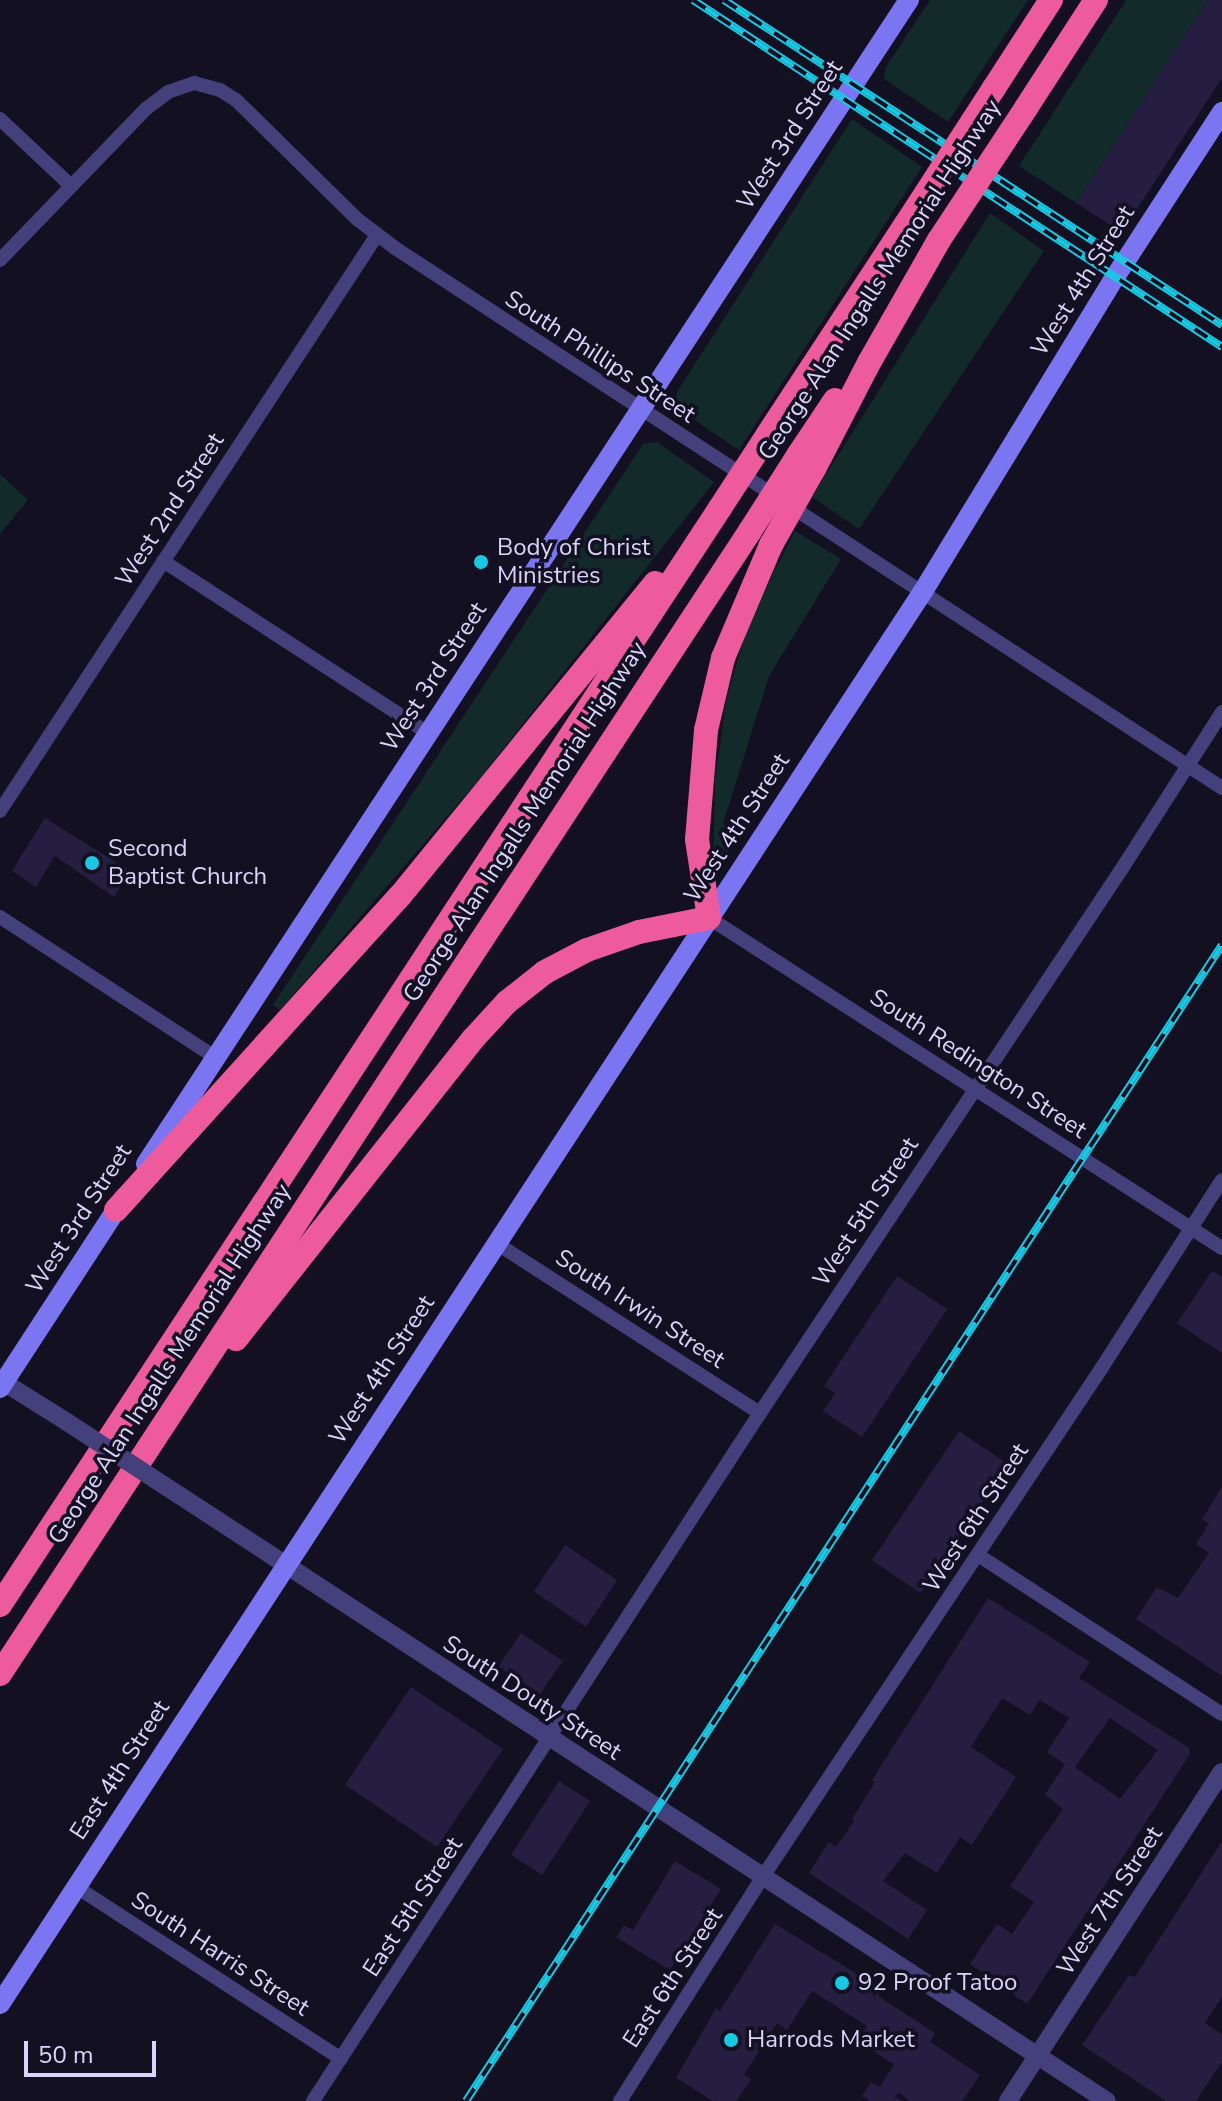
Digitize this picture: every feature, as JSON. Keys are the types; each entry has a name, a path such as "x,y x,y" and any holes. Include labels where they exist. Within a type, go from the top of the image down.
{"highway":[{"name":"George Alan Ingalls Memorial Highway","path":"0,1605 1051,0"},
{"name":"George Alan Ingalls Memorial Highway","path":"0,1674 750,531 807,461 939,240 1096,0"},
{"path":"176,1407 245,1329 473,1039 507,1002 545,972 587,950 639,932 709,918 697,840 706,730 723,658 807,461"},
{"path":"116,1210 400,896 654,583 718,512"}],"main road":[{"name":"West 3rd Street","path":"1,1383 909,0"},
{"name":"West 4th Street","path":"285,1566 922,593 1115,277 1222,112"},
{"name":"East 4th Street","path":"0,2004 285,1566"}],"street":[{"name":"South Phillips Street","path":"0,260 168,92 185,84 203,84 236,100 377,235 640,410 1222,788"},
{"path":"0,119 71,186"},
{"name":"West 2nd Street","path":"0,811 377,235"},
{"path":"163,561 428,733"},
{"name":"West 5th Street","path":"550,1737 1222,712"},
{"path":"0,917 216,1058"},
{"name":"South Redington Street","path":"709,918 1222,1248"},
{"name":"West 6th Street","path":"762,1878 978,1555 1222,1180"},
{"name":"South Irwin Street","path":"496,1243 760,1413"},
{"name":"South Douty Street","path":"1,1383 67,1422 1107,2101"},
{"path":"978,1555 1222,1714"},
{"name":"East 5th Street","path":"313,2101 550,1737"},
{"name":"West 7th Street","path":"1008,2101 1222,1772"},
{"name":"East 6th Street","path":"620,2101 762,1878"},
{"name":"South Harris Street","path":"75,1886 341,2059"}],"green space":[{"path":"930,0 1028,0 948,122 884,79 886,67"},
{"path":"1126,0 1208,0 1076,203 1019,166"},
{"path":"852,119 922,167 739,450 675,407 677,392"},
{"path":"990,213 1044,251 859,529 812,497"},
{"path":"657,442 714,482 477,782 280,1010 273,1005 643,444"},
{"path":"0,474 28,500 0,534"},
{"path":"795,531 841,559 769,676 723,824 740,835 721,862 713,860 715,778 727,697 748,624"}],"building":[{"path":"1208,0 1222,0 1222,78 1122,232 1076,203"},
{"name":"Second Baptist Church","path":"45,818 130,871 114,897 55,856 36,887 12,871"},
{"path":"1212,1271 1222,1277 1222,1353 1177,1323"},
{"path":"897,1276 947,1309 862,1437 823,1411 835,1393 824,1386"},
{"path":"959,1431 1008,1464 921,1593 872,1560"},
{"path":"1222,1486 1222,1676 1136,1619 1157,1587 1178,1598 1209,1553 1196,1544 1209,1523 1202,1520"},
{"path":"565,1545 617,1580 586,1627 534,1591"},
{"path":"988,1598 1090,1662 1079,1678 1189,1748 1190,1754 1027,2004 970,1964 997,1924 1012,1934 1034,1902 1010,1886 1063,1809 1045,1795 1065,1764 1047,1752 1069,1718 1040,1700 1030,1715 1002,1698 971,1747 1016,1777 972,1845 960,1837 937,1873 905,1853 883,1881 927,1910 908,1939 809,1873 829,1842 836,1847 854,1821 852,1819 875,1782 872,1780","holes":["1110,1718 1158,1750 1120,1799 1075,1767"]},
{"path":"521,1633 562,1661 540,1694 499,1666"},
{"path":"411,1687 503,1749 437,1847 345,1785"},
{"path":"559,1781 590,1801 542,1875 511,1855"},
{"path":"1222,1841 1222,1997 1205,2023 1222,2034 1222,2062 1196,2101 1166,2101 1082,2045 1129,1975 1135,1977"},
{"path":"675,1861 721,1889 670,1970 616,1937 624,1925 633,1930"},
{"path":"775,1924 882,1989 878,1996 935,2033 930,2042 980,2075 962,2101 909,2101 899,2092 895,2097 902,2101 871,2101 862,2096 871,2082 880,2087 894,2064 857,2041 867,2026 812,1991 787,2030 777,2023 744,2075 751,2079 736,2101 713,2101 676,2078 716,2008 720,2011"}],"railway":[{"path":"693,0 1222,347"},
{"path":"724,0 1222,325"},
{"path":"466,2101 1222,945"}],"place":[{"name":"Body of Christ Ministries","path":"481,562"},
{"name":"Second Baptist Church","path":"92,863"},
{"name":"92 Proof Tatoo","path":"842,1983"},
{"name":"Harrods Market","path":"731,2040"}]}
